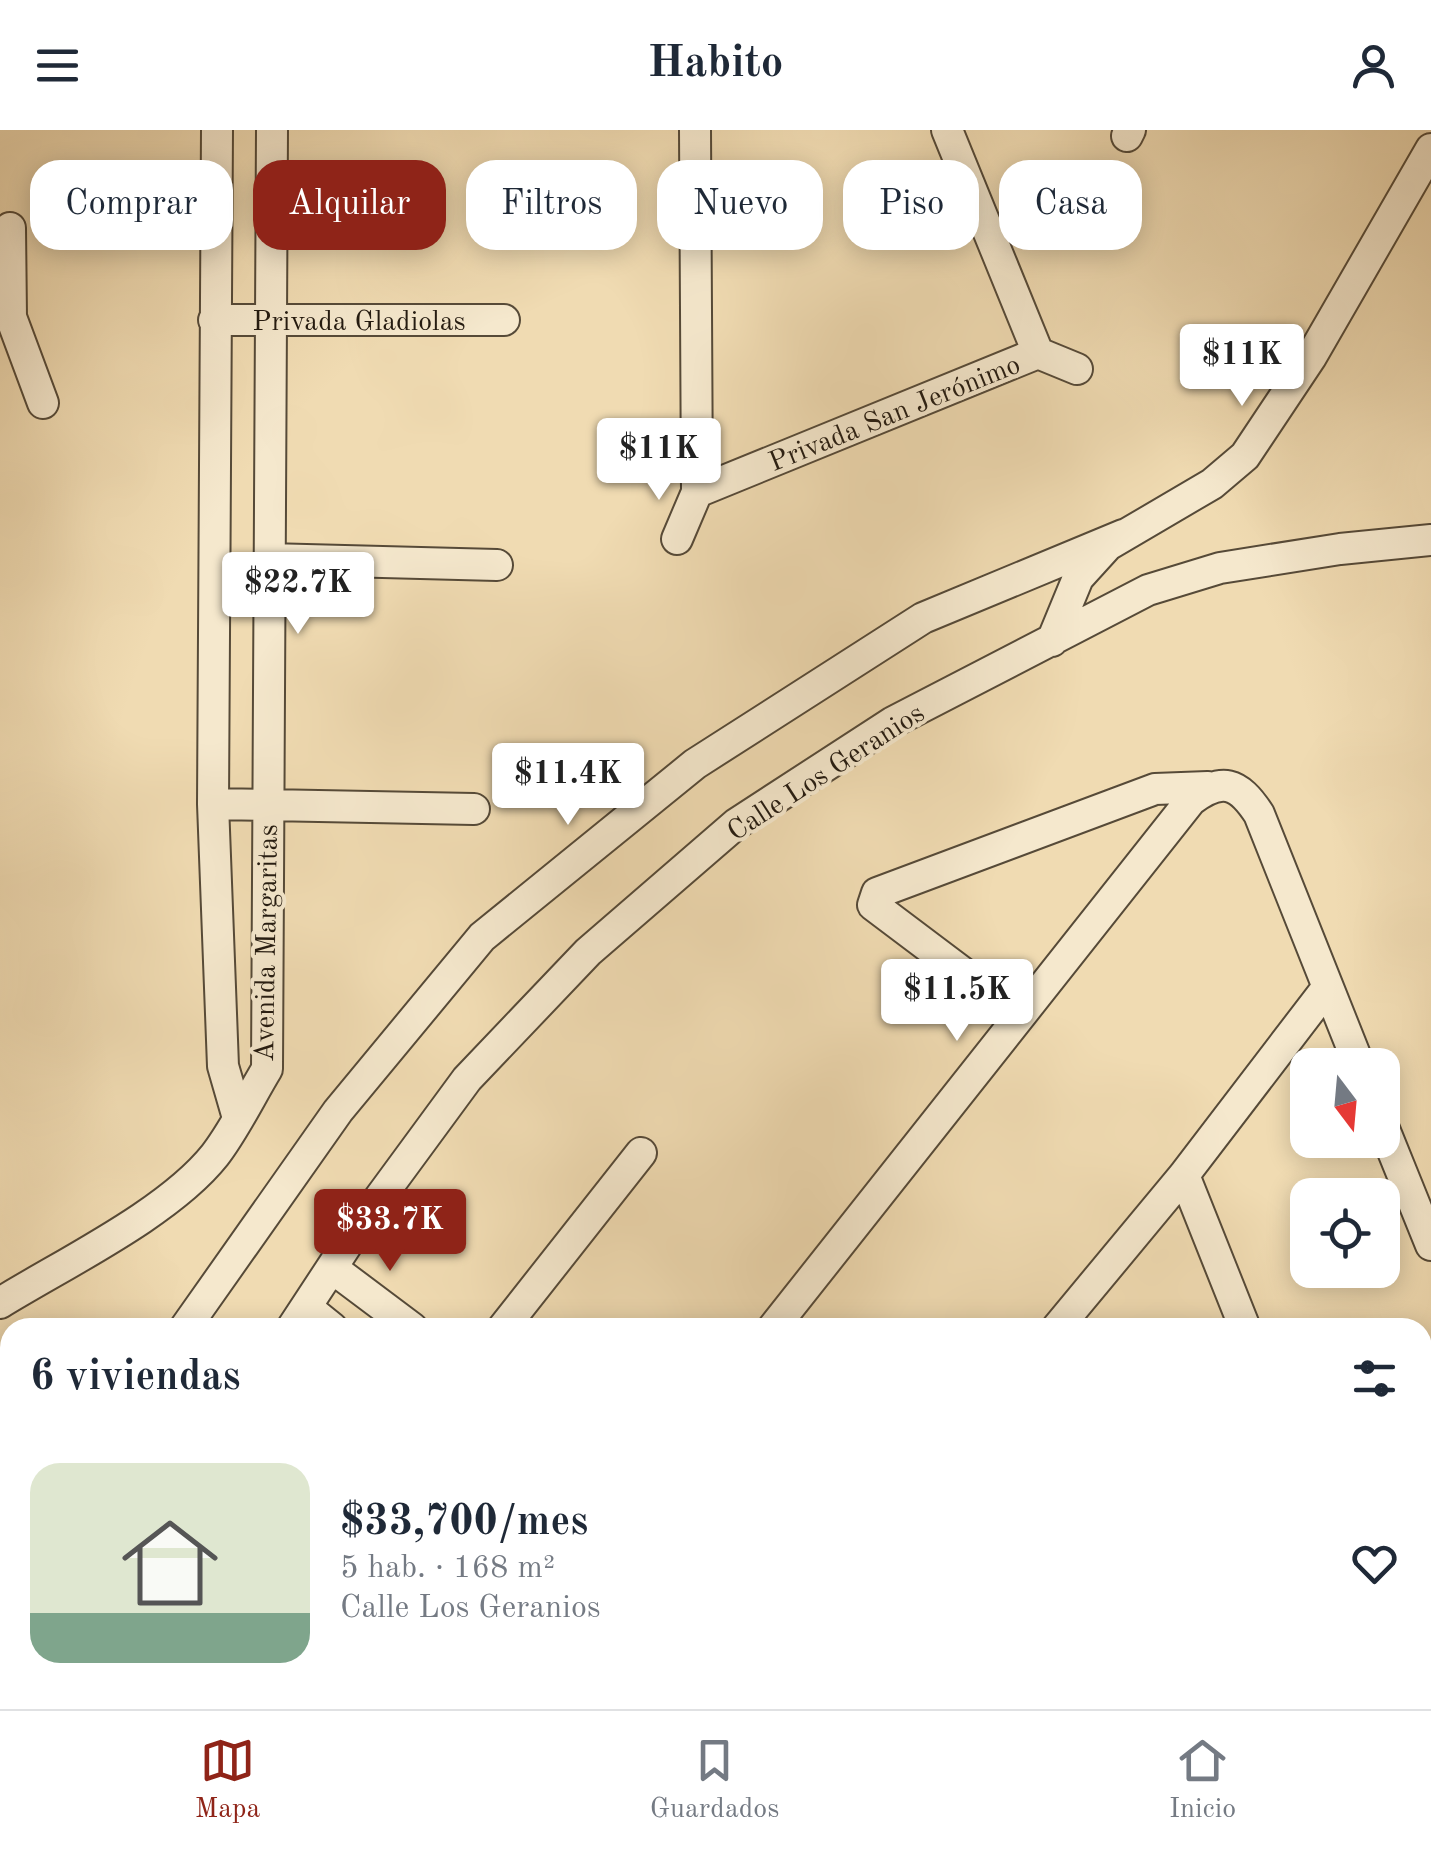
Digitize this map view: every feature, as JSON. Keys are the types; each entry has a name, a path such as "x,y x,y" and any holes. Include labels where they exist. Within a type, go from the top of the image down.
{"street":[{"name":"Avenida Margaritas","path":"217,130 213,804 222,1066 238,1118"},
{"name":"Avenida Margaritas","path":"238,1118 267,1069 272,130"},
{"path":"676,538 697,492 694,130"},
{"path":"946,130 1038,353 1077,368"},
{"path":"1052,640 1078,578 1108,545 1212,484 1245,456 1311,357 1431,150"},
{"path":"10,228 5,316 44,403"},
{"name":"Privada Gladiolas","path":"214,320 504,320"},
{"name":"Privada San Jerónimo","path":"697,492 1038,353"},
{"path":"192,1318 338,1110 482,937 695,764 922,618 1123,536"},
{"name":"Calle Los Geranios","path":"299,1318 467,1079 588,952 736,824 893,722 1148,590 1220,568 1340,549 1431,540"},
{"path":"268,559 497,564"},
{"path":"1018,1015 873,904 877,894 1155,789 1228,786 1240,790 1259,814 1351,1048"},
{"path":"781,1318 1018,1015 1191,800 1208,787"},
{"path":"213,804 474,809"},
{"path":"1066,1318 1184,1175 1328,988"},
{"path":"0,1303 164,1203 207,1164 238,1118"},
{"path":"511,1318 640,1153"},
{"path":"1396,1158 1431,1245"},
{"path":"1184,1175 1241,1318"},
{"path":"332,1268 399,1318"}]}
